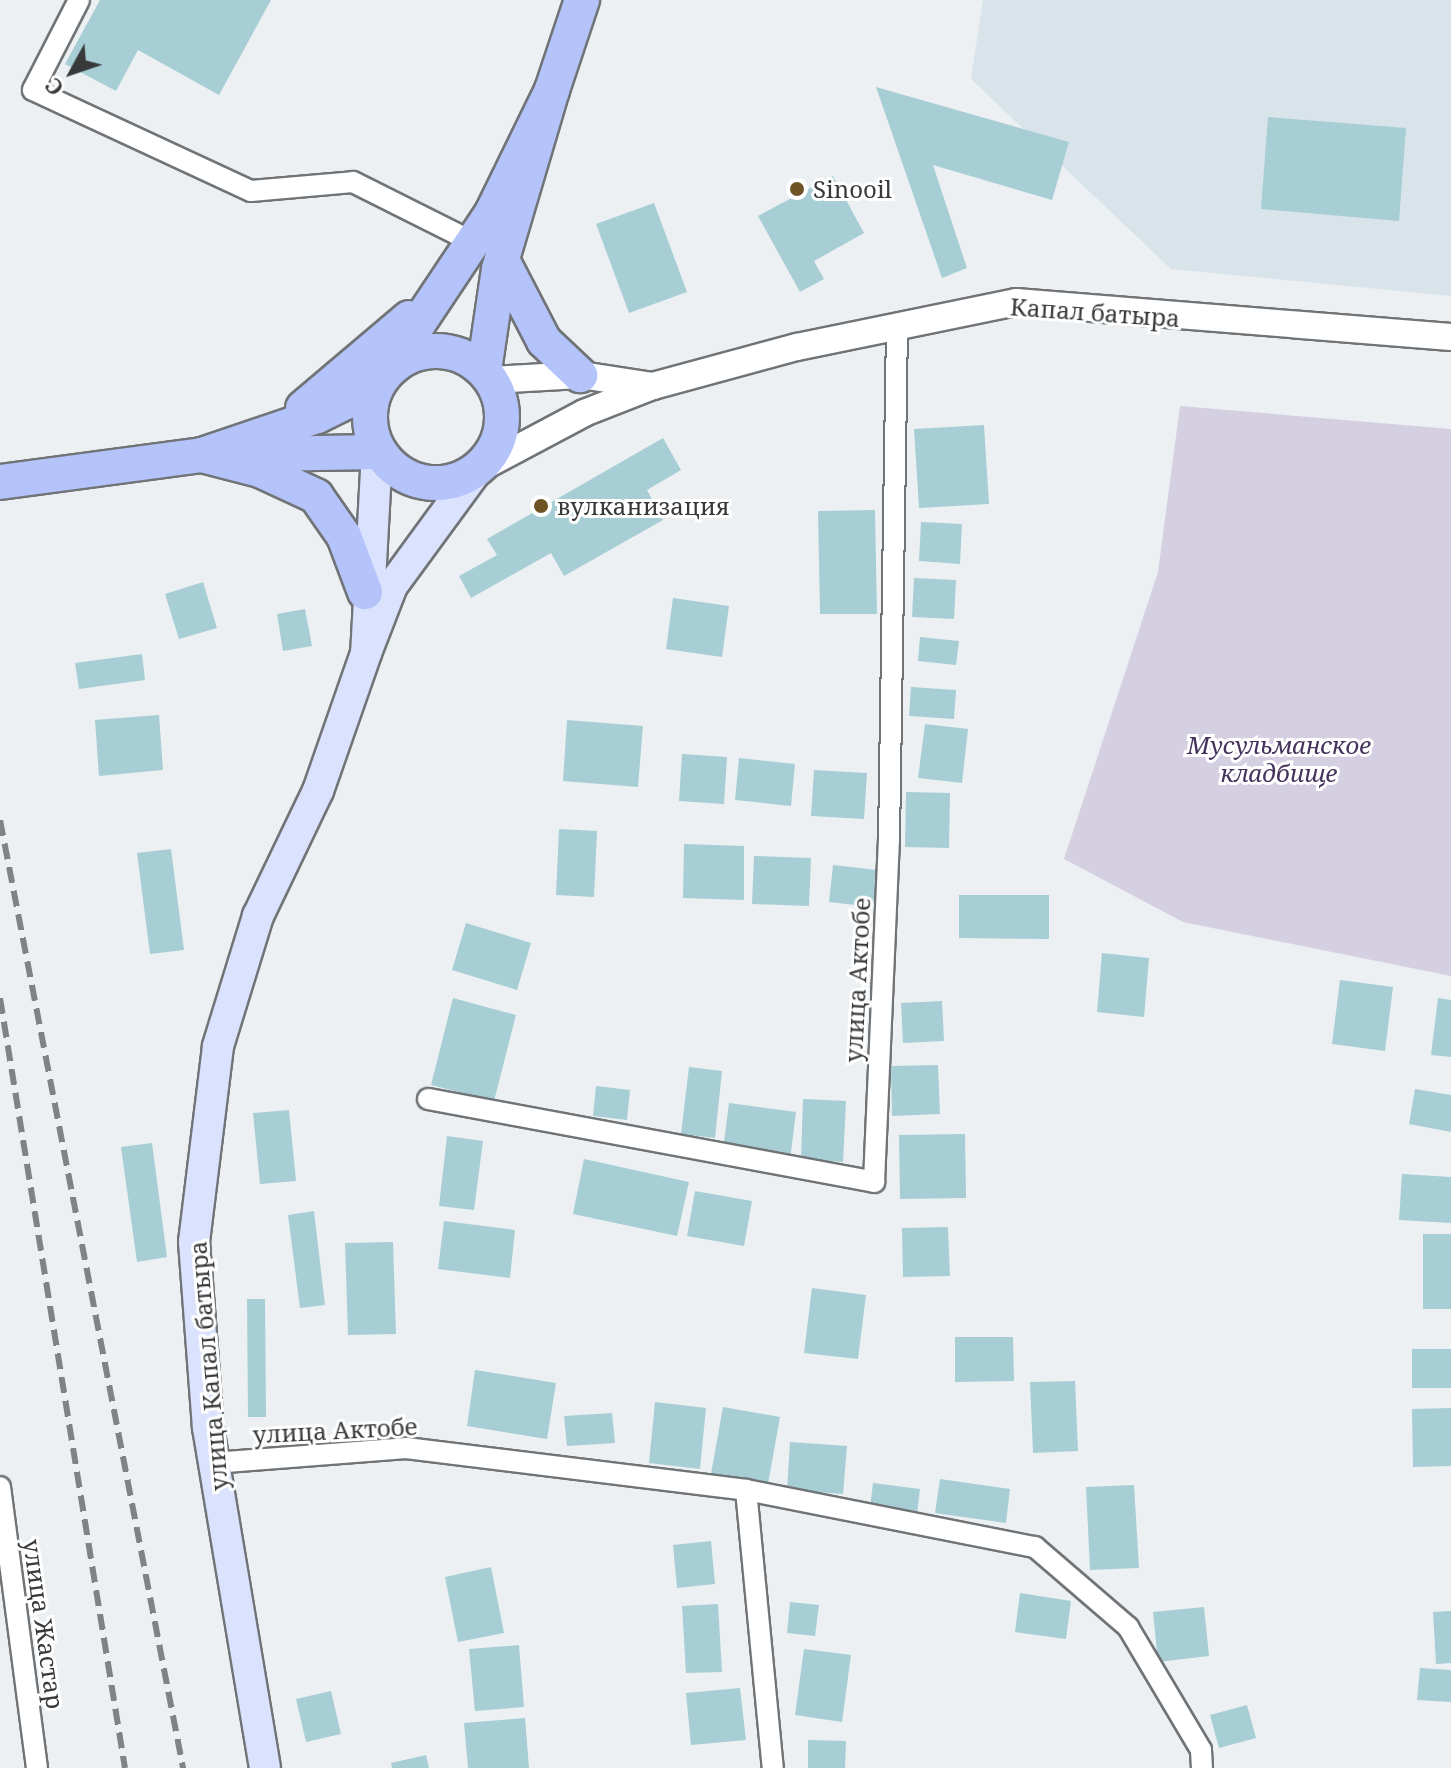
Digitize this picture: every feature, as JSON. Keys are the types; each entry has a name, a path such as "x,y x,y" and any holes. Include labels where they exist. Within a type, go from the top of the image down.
{"main road":[{"path":"488,375 502,260 582,0"},
{"path":"202,455 282,427 382,378 405,357 436,350 467,357 488,375 503,409 501,432 477,470 434,483 412,479 377,452 370,429 382,378 473,242 552,90"},
{"path":"502,260 544,341 580,375"},
{"path":"282,427 442,288"},
{"path":"0,482 202,455 377,452"},
{"name":"улица Капал батыра","path":"366,653 365,592 377,452"},
{"path":"202,455 260,470 316,496 344,536 365,592"},
{"name":"улица Капал батыра","path":"265,1768 213,1463 194,1242 218,1046 258,916 318,791 392,586 477,470"}],"street":[{"path":"79,0 33,90 251,191 353,182 473,242"},
{"name":"Капал батыра","path":"477,470 584,413 653,386 897,327 1016,302 1451,337"},
{"name":"улица Актобе","path":"428,1099 874,1182 889,841 897,327"},
{"name":"Капал батыра","path":"488,375 580,375 653,386"},
{"name":"улица Актобе","path":"213,1463 406,1448 746,1490 1035,1547 1128,1627 1201,1750 1202,1768"},
{"name":"улица Жастар","path":"0,1487 37,1768"},
{"path":"746,1490 773,1768"}],"shaded area":[{"path":"983,0 1451,0 1451,296 1171,269 971,79"}],"green space":[{"name":"Мусульманское кладбище","path":"1180,406 1451,429 1451,976 1183,922 1064,859 1158,572"}],"building":[{"path":"100,0 271,0 219,95 138,50 116,91 65,64"},
{"path":"876,87 1069,142 1052,200 933,165 967,268 942,278"},
{"path":"1268,117 1406,128 1399,221 1261,209"},
{"path":"833,176 864,233 814,261 824,279 800,292 758,216"},
{"path":"654,203 687,292 629,313 596,224"},
{"path":"984,425 989,504 919,508 914,429"},
{"path":"663,438 681,470 647,490 663,520 564,576 551,553 471,598 459,576 497,555 487,539"},
{"path":"875,510 877,614 820,614 818,511"},
{"path":"921,522 962,524 960,564 919,561"},
{"path":"914,578 956,580 954,619 912,617"},
{"path":"203,582 217,628 179,639 165,594"},
{"path":"673,598 729,606 722,657 666,649"},
{"path":"305,609 312,646 283,651 277,614"},
{"path":"920,637 959,641 956,665 918,661"},
{"path":"142,654 145,680 79,689 75,663"},
{"path":"911,687 956,690 954,719 909,716"},
{"path":"159,715 163,770 99,776 95,720"},
{"path":"567,720 643,726 638,787 563,781"},
{"path":"925,724 968,729 962,783 918,778"},
{"path":"682,754 727,757 724,804 679,801"},
{"path":"739,758 795,764 791,806 735,800"},
{"path":"814,770 867,773 864,819 811,816"},
{"path":"906,792 950,793 949,848 905,847"},
{"path":"559,829 597,831 594,897 556,895"},
{"path":"684,844 744,846 744,900 683,898"},
{"path":"171,849 184,950 150,954 137,853"},
{"path":"754,856 811,858 809,906 752,904"},
{"path":"833,865 877,870 873,907 829,902"},
{"path":"959,895 1049,895 1049,939 959,938"},
{"path":"466,923 531,943 517,990 452,970"},
{"path":"1102,953 1149,958 1144,1017 1097,1012"},
{"path":"1340,980 1393,987 1385,1051 1332,1044"},
{"path":"453,998 516,1015 494,1101 431,1085"},
{"path":"1438,998 1451,1000 1451,1057 1431,1055"},
{"path":"942,1001 944,1041 903,1043 901,1003"},
{"path":"938,1065 940,1114 892,1116 891,1066"},
{"path":"689,1067 722,1071 715,1138 681,1134"},
{"path":"596,1086 630,1090 627,1120 593,1116"},
{"path":"1415,1089 1451,1095 1451,1132 1409,1124"},
{"path":"803,1099 846,1101 843,1162 801,1159"},
{"path":"729,1103 796,1112 790,1160 723,1150"},
{"path":"289,1110 296,1181 260,1184 253,1113"},
{"path":"965,1134 966,1198 900,1199 899,1135"},
{"path":"447,1136 483,1141 474,1210 439,1206"},
{"path":"152,1143 167,1257 137,1262 121,1147"},
{"path":"584,1159 689,1182 677,1236 573,1214"},
{"path":"1402,1174 1451,1177 1451,1223 1399,1220"},
{"path":"695,1191 752,1201 744,1246 687,1236"},
{"path":"314,1211 325,1305 300,1308 288,1215"},
{"path":"444,1221 515,1230 510,1278 438,1269"},
{"path":"948,1227 950,1276 903,1277 902,1228"},
{"path":"1423,1234 1451,1234 1451,1309 1423,1309"},
{"path":"393,1242 396,1334 348,1335 345,1243"},
{"path":"812,1288 866,1295 858,1359 804,1353"},
{"path":"247,1299 265,1299 266,1417 248,1417"},
{"path":"955,1337 1013,1337 1014,1381 955,1382"},
{"path":"1412,1349 1451,1349 1451,1388 1412,1388"},
{"path":"475,1370 556,1383 547,1439 467,1426"},
{"path":"1075,1381 1078,1451 1033,1453 1030,1382"},
{"path":"655,1402 706,1408 700,1469 649,1463"},
{"path":"723,1407 780,1417 768,1484 711,1474"},
{"path":"1451,1408 1451,1466 1413,1467 1412,1409"},
{"path":"612,1413 615,1443 567,1446 564,1416"},
{"path":"790,1442 847,1446 843,1494 787,1490"},
{"path":"940,1479 1010,1489 1006,1523 935,1513"},
{"path":"873,1483 920,1489 917,1514 870,1508"},
{"path":"1134,1485 1139,1568 1090,1570 1086,1487"},
{"path":"711,1541 715,1584 677,1588 673,1545"},
{"path":"491,1567 504,1633 458,1642 445,1577"},
{"path":"1020,1593 1071,1601 1066,1639 1015,1632"},
{"path":"790,1602 819,1605 815,1636 787,1633"},
{"path":"718,1604 722,1672 686,1673 682,1606"},
{"path":"1204,1607 1209,1656 1158,1662 1153,1612"},
{"path":"1451,1611 1451,1663 1436,1664 1433,1612"},
{"path":"519,1645 524,1707 475,1711 469,1649"},
{"path":"804,1649 851,1655 842,1722 795,1715"},
{"path":"1420,1668 1451,1670 1451,1702 1417,1700"},
{"path":"740,1688 746,1740 691,1745 686,1693"},
{"path":"331,1691 341,1734 306,1742 296,1699"},
{"path":"1247,1705 1256,1738 1219,1748 1210,1715"},
{"path":"525,1718 529,1768 468,1768 464,1723"},
{"path":"808,1740 846,1741 845,1768 808,1768"},
{"path":"426,1755 429,1768 392,1768 391,1763"}],"railway":[{"path":"0,820 183,1768"},
{"path":"0,998 125,1768"}],"place":[{"name":"Sinooil","path":"797,189"},
{"name":"вулканизация","path":"541,506"}]}
